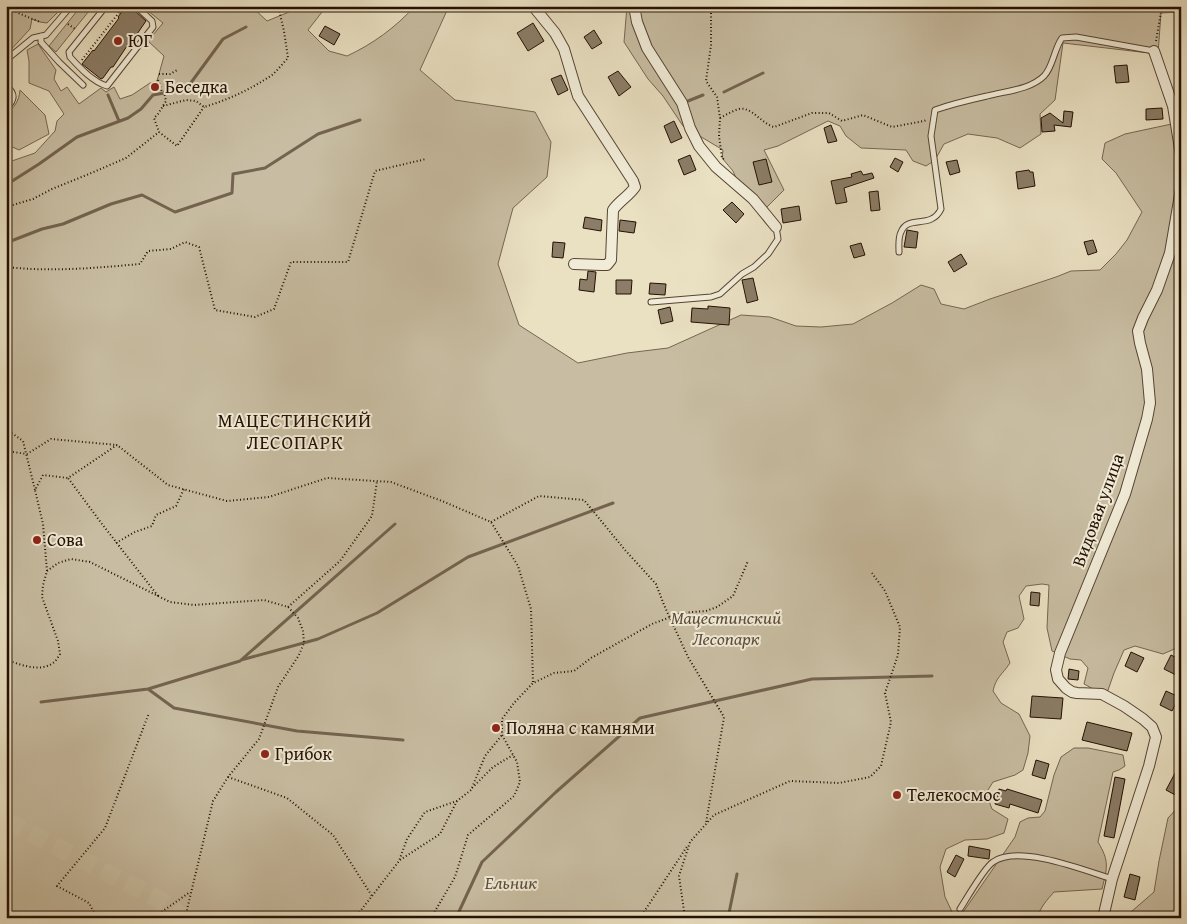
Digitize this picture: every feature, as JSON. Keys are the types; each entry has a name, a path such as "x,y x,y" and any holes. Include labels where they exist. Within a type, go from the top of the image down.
{"street":[{"path":"534,6 555,33 564,49 578,96 635,187 631,194 613,210 611,260 601,266 574,264"},
{"path":"634,6 637,22 647,48 682,104 690,128 699,146 716,167 753,199 776,227"},
{"name":"Видовая улица","path":"1103,918 1112,879 1149,766 1156,737 1152,727 1143,719 1102,694 1077,693 1066,688 1058,680 1056,670 1060,653 1124,494 1147,419 1150,403 1147,369 1138,331 1142,318 1157,290 1170,253 1181,189 1181,155 1173,106 1154,51"}],"lane":[{"path":"6,60 33,38 46,35 71,6"},
{"path":"106,6 69,52 70,57 80,67 100,84 107,86 153,27 152,20 136,6"},
{"path":"42,36 41,42 83,85"},
{"path":"899,252 902,229 907,224 930,220 938,216 941,209 931,136 935,110 1035,83 1046,75 1058,43 1062,38 1076,38 1154,51"},
{"path":"6,85 12,91 13,97 12,102 6,109"},
{"path":"651,302 711,298 720,294 768,254 778,239 776,227"},
{"path":"960,909 992,862 1004,856 1022,855 1064,863 1112,879"}],"path":[{"path":"80,67 80,61 124,6"},
{"path":"158,80 166,101 154,118 159,132 177,146 204,107 222,102 239,94 273,74 288,58 278,6"},
{"path":"711,6 711,45 706,81 717,97 722,158 728,164"},
{"path":"1154,51 1162,6"},
{"path":"6,7 40,22"},
{"path":"114,18 117,21"},
{"path":"68,24 75,29"},
{"path":"159,74 170,74 177,70"},
{"path":"163,106 186,100 196,101 204,107"},
{"path":"720,118 744,108 774,127 812,113 829,112 842,121 863,115 892,127 924,121 935,110"},
{"path":"6,207 33,199 126,158 159,132"},
{"path":"6,268 64,269 140,264 148,251 171,250 185,242 199,247 215,310 255,317 274,309 291,262 348,262 375,171 426,158"},
{"path":"6,429 23,442 27,454 43,524 47,571 42,597 58,641 60,654 52,664 40,667 29,667 6,660"},
{"path":"6,451 27,454 51,439 117,445 168,485 227,501 269,497 327,478 391,482 491,522 518,566 531,610 533,683"},
{"path":"35,490 43,475 68,478 117,445"},
{"path":"68,478 158,596"},
{"path":"288,607 340,561 362,531 372,516 377,481"},
{"path":"116,543 135,532 152,526 156,515 176,506 184,489"},
{"path":"491,522 538,496 584,500 656,584 688,657 724,717 706,823"},
{"path":"47,571 58,563 71,558 90,562 170,602 194,605 264,600 288,607 298,618 303,631 304,643 299,656 278,687 259,739 228,777 213,801 185,918"},
{"path":"431,918 455,877 468,835 514,796 520,782 517,762 502,735 502,719 514,703 533,683 554,674 574,671 591,658 652,624 681,613 706,611 717,607 733,596 748,561"},
{"path":"640,918 690,842 714,815 790,782 839,783 870,777 881,766 891,722 885,693 898,655 900,627 885,591 872,573"},
{"path":"96,918 89,903 57,886 105,828 149,712"},
{"path":"471,790 485,756 502,735"},
{"path":"355,918 399,861 407,838 425,812 457,800 471,790 493,767 513,755"},
{"path":"228,777 287,798 326,829 333,835 372,896"},
{"path":"399,861 440,834 457,800"},
{"path":"685,918 680,876 690,842"},
{"path":"153,918 191,891"}],"green space":[{"path":"6,6 59,6 59,11 47,23 32,19 30,29 6,55"},
{"path":"81,6 93,6 56,52 49,46"},
{"name":"Мацестинский Лесопарк","path":"142,6 251,6 267,21 289,12 294,6 317,6 322,12 308,30 329,51 347,56 384,34 415,6 449,6 420,70 455,100 535,112 551,142 547,177 513,208 498,264 519,325 578,363 627,353 668,348 741,315 770,317 796,326 821,327 853,324 921,285 934,289 941,304 964,309 1071,271 1100,270 1127,240 1142,212 1116,173 1102,159 1105,143 1125,134 1181,122 1181,646 1163,654 1135,646 1124,650 1107,693 1097,691 1084,684 1088,668 1081,660 1070,659 1052,651 1047,628 1049,585 1026,586 1019,596 1024,619 1018,628 1007,632 1003,642 1010,663 998,679 993,691 1001,703 1019,714 1030,736 1028,753 1023,770 1015,775 993,782 986,793 992,809 1008,819 1004,833 987,839 965,840 946,849 940,867 945,897 955,918 6,918 6,163 35,153 55,131 57,121 64,114 49,91 29,83 27,50 38,44 56,70 54,79 61,91 67,87 79,104 101,88 106,92 114,87 120,99 132,95 150,83 157,81 164,56 148,41 163,23"},
{"path":"627,6 1181,6 1181,12 1161,13 1158,54 1063,43 1055,100 1040,114 1041,134 1020,148 997,138 968,134 944,144 935,160 926,166 913,161 906,150 861,148 846,136 840,126 828,121 778,146 764,150 784,190 763,211 740,187 733,171 722,158 723,150 683,126 663,96 648,79 624,42"},
{"path":"20,90 45,115 49,134 19,150 6,144 6,115 16,104"},
{"path":"1074,748 1088,748 1123,755 1125,766 1113,772 1098,842 1106,860 1102,889 1054,892 1042,907 1038,918 959,918 1015,837 1020,822 1028,818 1040,817 1045,811 1054,775 1061,757"},
{"path":"1181,804 1181,918 1124,918 1154,892 1168,818"}],"building":[{"name":"ЮГ","path":"126,6 132,6 146,21 130,46 127,46 113,67 101,79 82,64 94,51"},
{"path":"533,23 544,41 528,51 517,33"},
{"path":"325,26 340,34 334,45 319,36"},
{"path":"594,30 602,43 592,49 584,37"},
{"path":"1127,65 1129,82 1116,83 1114,66"},
{"path":"618,71 631,87 619,96 608,77"},
{"path":"561,75 568,90 558,95 551,79"},
{"path":"1162,108 1163,119 1146,120 1146,109"},
{"path":"1064,111 1073,112 1071,127 1054,125 1055,131 1042,132 1041,118 1050,113 1063,123"},
{"path":"674,121 682,138 671,143 664,126"},
{"path":"831,125 837,141 828,143 824,128"},
{"path":"690,155 696,170 684,175 678,160"},
{"path":"895,158 903,162 898,172 890,167"},
{"path":"766,159 772,182 759,185 753,162"},
{"path":"957,160 960,172 950,175 946,162"},
{"path":"1029,170 1033,172 1035,186 1018,189 1016,172"},
{"path":"861,171 863,175 872,173 874,178 844,188 847,202 836,204 831,181 852,177 851,174"},
{"path":"878,191 880,210 871,211 869,192"},
{"path":"732,202 744,214 736,223 723,210"},
{"path":"799,206 801,220 783,223 781,209"},
{"path":"585,217 602,220 601,231 583,228"},
{"path":"620,220 636,222 634,233 619,231"},
{"path":"907,230 918,232 916,248 904,247"},
{"path":"1093,240 1097,252 1088,255 1084,242"},
{"path":"553,242 565,243 563,258 552,257"},
{"path":"861,243 865,255 854,258 850,246"},
{"path":"961,254 967,264 954,272 948,262"},
{"path":"588,271 596,272 594,292 579,290 580,279 587,280"},
{"path":"753,278 758,300 747,303 742,280"},
{"path":"616,280 632,280 631,294 616,294"},
{"path":"650,283 666,284 665,295 649,294"},
{"path":"708,306 730,308 729,325 691,322 692,308 708,309"},
{"path":"670,307 673,321 661,324 658,310"},
{"path":"1031,592 1040,593 1039,606 1030,605"},
{"path":"1131,652 1144,658 1137,672 1125,666"},
{"path":"1171,655 1181,660 1181,666 1176,675 1164,669"},
{"path":"1069,669 1079,671 1078,680 1068,679"},
{"path":"1166,691 1179,697 1172,711 1160,705"},
{"path":"1032,696 1063,698 1061,719 1030,717"},
{"path":"1087,722 1132,733 1127,751 1082,740"},
{"path":"1036,760 1049,764 1045,779 1032,775"},
{"path":"1181,762 1181,798 1166,790"},
{"path":"1115,777 1125,779 1114,838 1104,836"},
{"path":"999,789 1006,791 1007,789 1042,800 1038,813 1010,804 1009,808 995,804"},
{"path":"969,846 990,850 989,859 968,856"},
{"path":"956,855 964,859 955,877 947,872"},
{"path":"1130,874 1140,877 1135,900 1124,897"}],"waterway":[{"path":"6,185 77,137 128,118 141,109 153,95 190,84 223,39 246,27"},
{"path":"724,92 763,73"},
{"path":"108,95 119,121"},
{"path":"683,103 703,95"},
{"path":"6,239 11,241 42,229 63,224 111,204 142,195 175,212 232,193 233,174 265,168 318,134 360,120"},
{"path":"241,660 318,639 377,613 468,557 613,503"},
{"path":"41,702 148,689 240,661 395,524"},
{"path":"456,918 482,862 556,792 640,718 812,679 932,676"},
{"path":"148,689 174,708 297,731 403,740"},
{"path":"728,918 737,874"}],"tunnel":[{"path":"6,821 158,899 184,918"}],"place":[{"name":"ЮГ","path":"118,41"},
{"name":"Беседка","path":"155,87"},
{"name":"Сова","path":"37,540"},
{"name":"Поляна с камнями","path":"496,728"},
{"name":"Грибок","path":"265,754"},
{"name":"Телекосмос","path":"897,795"}],"district":[{"name":"МАЦЕСТИНСКИЙ ЛЕСОПАРК","path":"295,431"}],"park label":[{"name":"Ельник","path":"511,883"}]}
